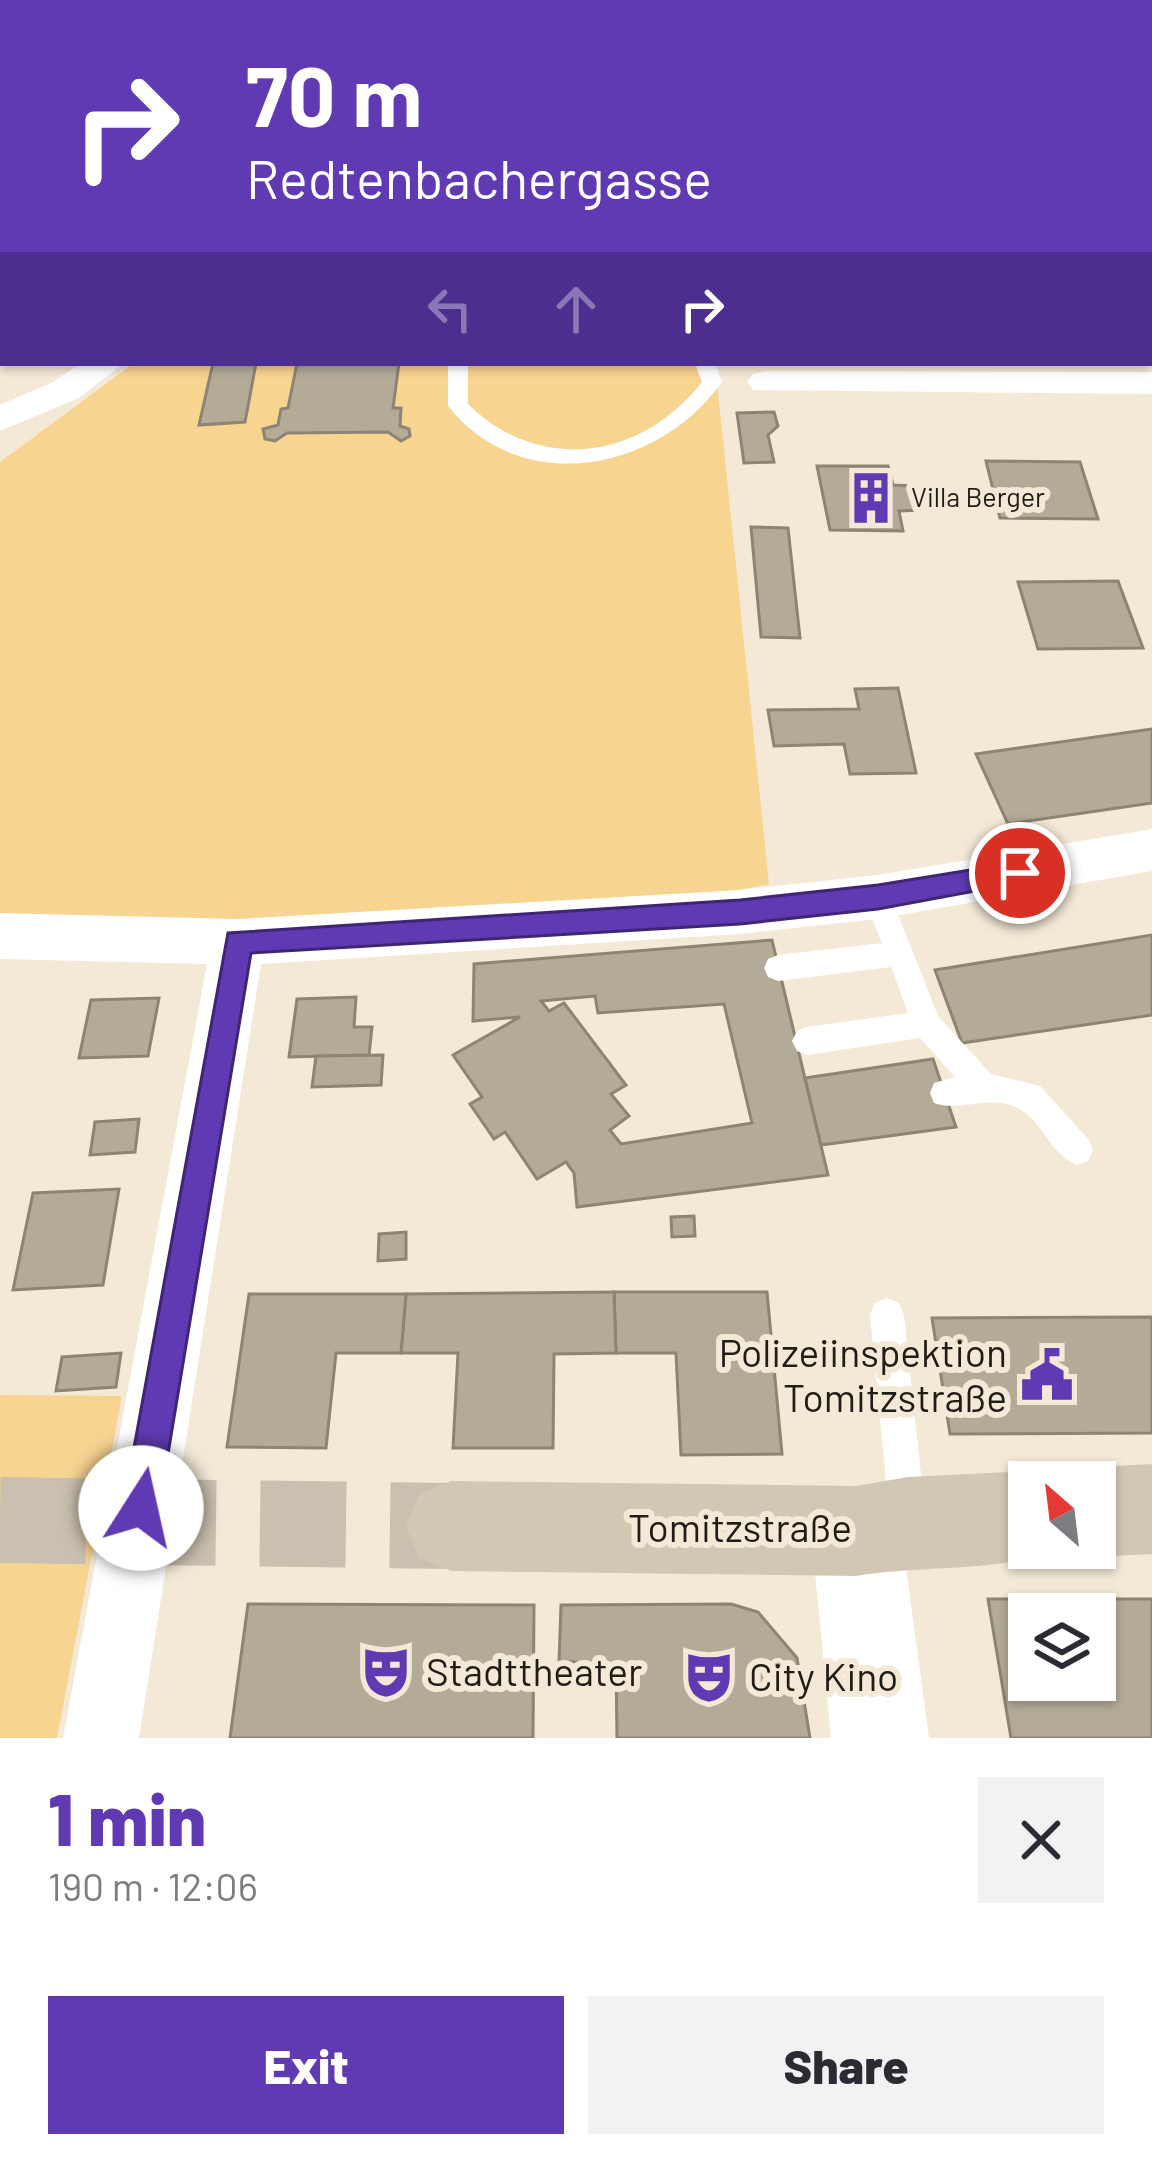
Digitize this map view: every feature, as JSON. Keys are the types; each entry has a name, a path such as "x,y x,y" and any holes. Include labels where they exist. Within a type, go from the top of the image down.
{"main road":[{"path":"1116,1511 1152,1509"},
{"name":"Tomitzstraße","path":"451,1526 882,1526 1008,1517"}],"street":[{"path":"0,419 66,390 102,366"},
{"path":"732,378 1152,383"},
{"path":"0,936 238,941 740,912 878,897 1152,850"},
{"path":"101,1738 238,941"},
{"path":"880,1738 882,1526"}],"lane":[{"path":"458,366 458,406 473,423 497,439 531,451 587,457 628,450 661,434 732,378"},
{"path":"878,897 926,1024 983,1087"},
{"path":"778,968 900,952"},
{"path":"807,1041 926,1024"},
{"path":"945,1093 983,1087 1029,1096 1077,1150"},
{"path":"882,1526 887,1315"}],"shaded area":[{"path":"130,366 715,366 769,884 196,932 0,923 0,462"},
{"path":"0,1395 122,1396 57,1738 0,1738"}],"building":[{"path":"212,366 255,366 245,422 199,425"},
{"path":"296,366 399,366 393,408 401,408 400,426 409,429 410,436 401,441 388,432 287,433 275,441 265,439 263,429 278,425 281,409 288,408"},
{"path":"774,412 778,426 768,435 774,462 744,463 737,413"},
{"path":"986,461 1080,462 1098,519 1000,518"},
{"name":"Villa Berger","path":"817,466 888,466 893,485 916,486 921,510 899,511 903,531 830,530"},
{"path":"751,527 788,528 800,638 761,637"},
{"path":"1118,581 1143,648 1038,649 1018,582"},
{"path":"898,688 916,773 850,774 844,744 774,746 768,710 859,709 855,689"},
{"path":"1152,729 1152,803 1008,824 976,754"},
{"path":"1152,935 1152,1015 962,1043 935,970"},
{"path":"772,940 828,1175 577,1207 574,1173 566,1162 537,1179 505,1132 494,1139 470,1104 482,1097 453,1055 520,1017 473,1021 474,964","holes":["595,996 598,1013 724,1004 752,1123 621,1144 610,1130 629,1116 611,1094 626,1085 564,1003 549,1011 541,1001"]},
{"path":"356,997 354,1027 372,1027 369,1055 289,1057 297,999"},
{"path":"159,998 148,1056 79,1058 91,1000"},
{"path":"383,1055 381,1085 312,1087 316,1056"},
{"path":"933,1059 956,1127 821,1145 805,1078"},
{"path":"139,1119 135,1152 90,1155 95,1122"},
{"path":"119,1189 103,1285 13,1290 33,1193"},
{"path":"694,1216 695,1236 672,1237 671,1217"},
{"path":"406,1232 406,1259 378,1261 379,1234"},
{"path":"614,1292 767,1292 782,1454 681,1455 676,1353 616,1353"},
{"path":"614,1292 616,1353 554,1354 553,1448 453,1448 458,1353 401,1353 406,1294"},
{"path":"249,1294 406,1294 401,1353 336,1353 326,1448 227,1447"},
{"name":"Polizeiinspektion Tomitzstraße","path":"1152,1317 1152,1433 950,1434 932,1318"},
{"path":"121,1353 116,1387 56,1391 62,1357"},
{"path":"988,1599 1008,1599 1008,1701 1116,1701 1116,1599 1152,1599 1152,1738 1011,1738"},
{"name":"Stadttheater","path":"248,1604 534,1605 533,1738 230,1738"},
{"name":"City Kino","path":"731,1604 758,1612 797,1658 810,1738 617,1738 616,1665 559,1661 561,1605"}],"tunnel":[{"path":"0,1520 451,1526"}],"place":[{"name":"Villa Berger","path":"871,498"},
{"name":"Polizeiinspektion Tomitzstraße","path":"1047,1375"},
{"name":"Stadttheater","path":"386,1672"},
{"name":"City Kino","path":"709,1677"}],"route":[{"path":"141,1508 238,941 740,912 878,897 1020,873"}]}
